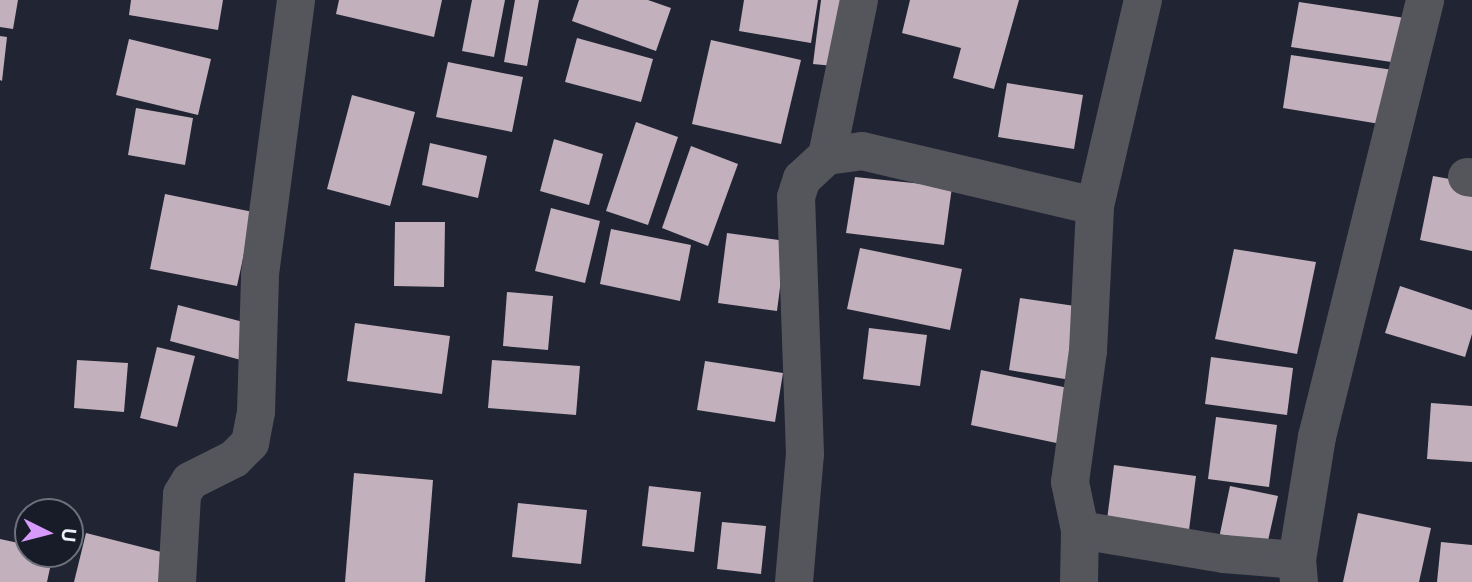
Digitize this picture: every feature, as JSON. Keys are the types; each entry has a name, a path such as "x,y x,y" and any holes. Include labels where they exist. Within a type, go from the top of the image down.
{"street":[{"path":"177,582 182,494 191,481 234,459 250,443 256,412 260,274 296,0"},
{"path":"827,156 859,0"},
{"path":"1079,582 1080,530 1070,482 1088,351 1095,206 1143,0"},
{"path":"1080,530 1224,554 1298,571 1317,437 1425,0"},
{"path":"794,582 805,454 796,197 802,179 827,156 862,151 1095,206"}],"building":[{"path":"0,0 18,0 13,29 0,27"},
{"path":"131,0 223,0 218,30 129,15"},
{"path":"339,0 442,0 434,37 336,14"},
{"path":"472,0 505,0 494,57 462,51"},
{"path":"515,0 539,0 527,66 504,62"},
{"path":"579,0 648,0 671,8 656,51 572,21"},
{"path":"744,0 818,0 811,43 739,31"},
{"path":"821,0 852,0 844,67 813,64"},
{"path":"910,0 1019,0 994,89 953,78 961,48 902,33"},
{"path":"1299,2 1405,18 1398,63 1291,47"},
{"path":"0,36 7,37 2,81 0,80"},
{"path":"577,38 653,59 641,102 565,82"},
{"path":"129,39 211,59 198,115 116,95"},
{"path":"711,40 801,60 781,144 692,124"},
{"path":"1291,55 1400,71 1392,126 1283,108"},
{"path":"448,62 523,77 512,132 436,117"},
{"path":"1007,83 1083,95 1074,149 998,137"},
{"path":"352,95 415,112 390,206 327,189"},
{"path":"136,108 193,118 185,165 128,155"},
{"path":"636,122 678,137 648,225 606,211"},
{"path":"554,139 603,154 589,205 540,191"},
{"path":"430,143 487,156 478,198 422,185"},
{"path":"691,146 738,164 708,246 662,228"},
{"path":"1433,176 1472,183 1472,251 1420,240"},
{"path":"855,177 952,187 944,245 846,233"},
{"path":"165,194 253,212 237,286 150,269"},
{"path":"551,208 600,221 585,283 535,271"},
{"path":"395,222 445,222 444,287 394,286"},
{"path":"611,229 691,245 680,301 600,284"},
{"path":"727,233 786,241 777,311 718,303"},
{"path":"860,248 962,269 950,330 847,309"},
{"path":"1234,249 1316,262 1297,354 1215,339"},
{"path":"1400,286 1472,310 1472,334 1465,357 1385,333"},
{"path":"507,292 553,296 548,350 503,346"},
{"path":"1020,298 1082,307 1071,380 1009,370"},
{"path":"178,305 251,324 241,360 170,341"},
{"path":"355,323 450,336 442,394 347,381"},
{"path":"869,328 927,335 920,386 863,379"},
{"path":"157,347 195,356 177,427 140,418"},
{"path":"1211,357 1293,368 1287,415 1205,404"},
{"path":"77,360 128,363 124,412 74,408"},
{"path":"492,360 580,366 576,415 488,408"},
{"path":"705,361 783,373 775,422 697,410"},
{"path":"981,370 1078,390 1066,445 971,425"},
{"path":"1431,403 1472,406 1472,462 1427,459"},
{"path":"1216,417 1277,425 1269,487 1208,479"},
{"path":"1114,465 1196,476 1189,530 1107,520"},
{"path":"354,473 433,480 425,582 345,582"},
{"path":"649,486 701,492 694,552 642,546"},
{"path":"1230,486 1278,496 1265,554 1218,543"},
{"path":"518,503 587,510 581,564 512,557"},
{"path":"1358,513 1431,528 1419,582 1343,582"},
{"path":"722,522 766,526 761,574 717,569"},
{"path":"86,533 169,554 162,582 74,582 77,568 84,568"},
{"path":"0,539 14,542 14,568 50,568 47,582 0,582"},
{"path":"1441,542 1472,545 1472,582 1437,582"}]}
